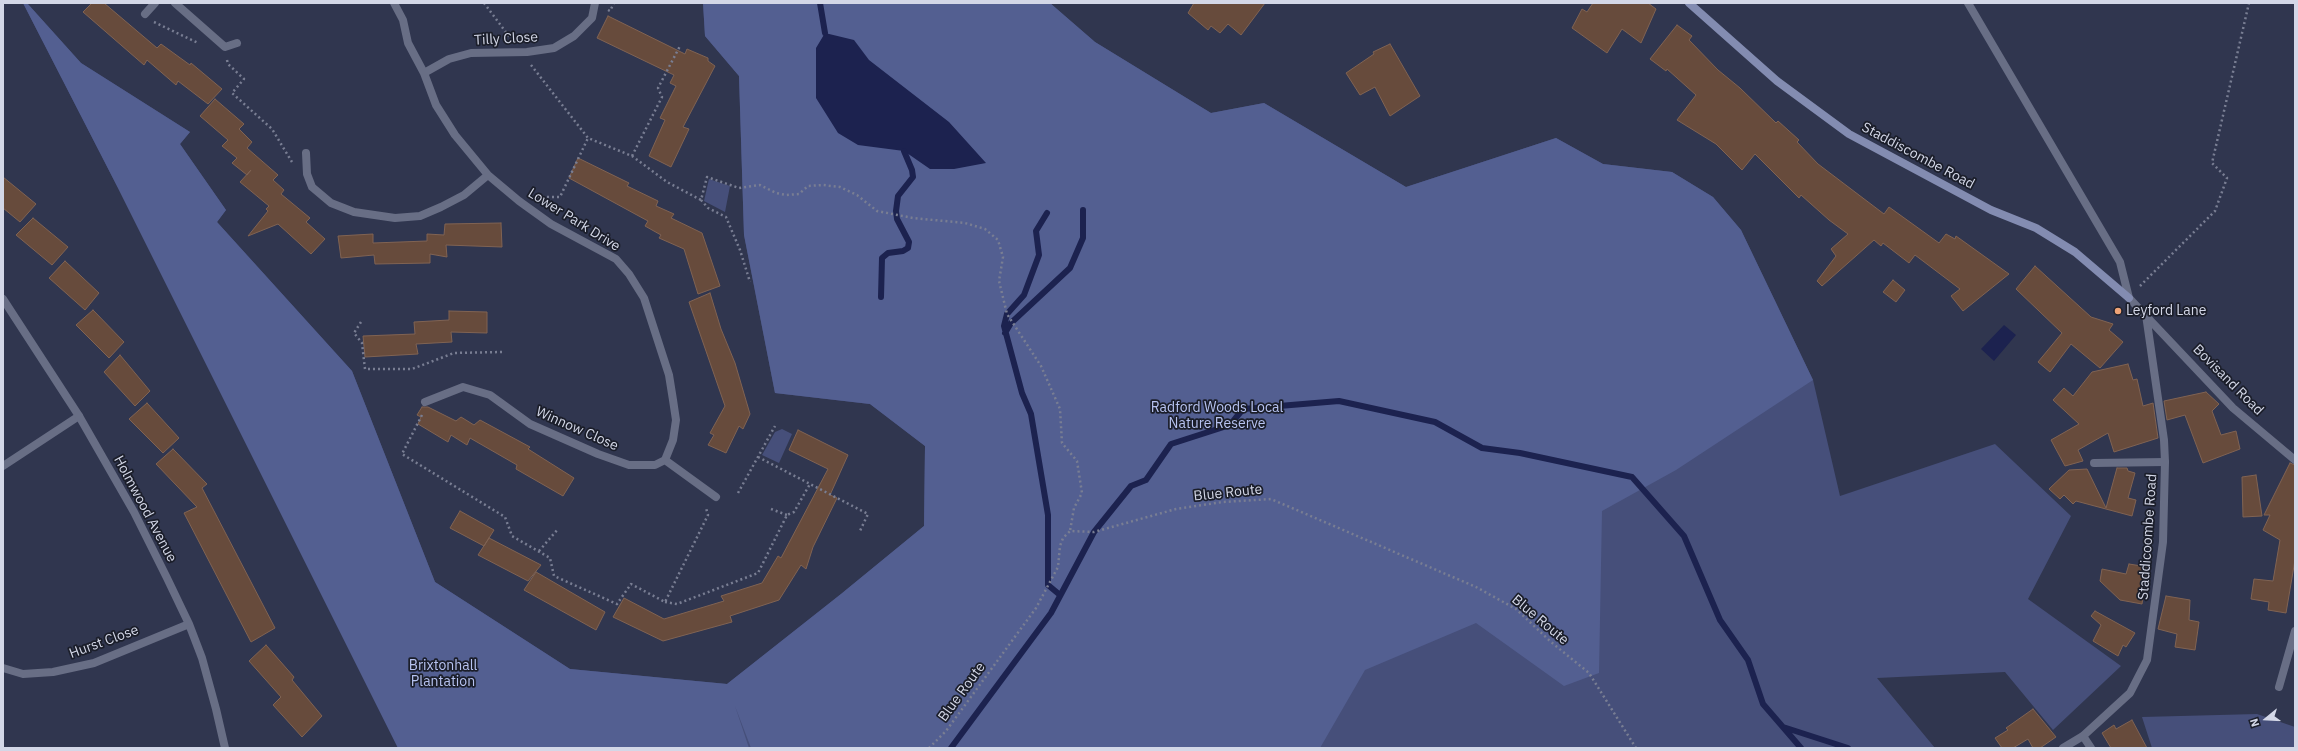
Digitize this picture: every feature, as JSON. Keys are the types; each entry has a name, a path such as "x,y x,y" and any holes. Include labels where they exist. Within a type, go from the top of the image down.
{"street":[{"path":"144,14 155,3"},
{"path":"175,3 226,47 237,43"},
{"name":"Lower Park Drive","path":"394,3 403,20 408,44 424,73 436,105 456,134 488,174 514,197 551,224 616,259 629,274 644,298 669,375 676,420 673,440 665,460"},
{"name":"Tilly Close","path":"424,73 449,58 471,53 521,52 554,48 574,36 592,18 595,3"},
{"name":"Staddiscombe Road","path":"1689,3 1777,81 1849,134 1991,210 2036,228 2075,252 2129,298 2146,315"},
{"path":"1968,3 2120,262 2129,298"},
{"path":"306,153 307,174 312,187 331,203 354,212 395,218 420,216 441,207 464,195 488,174"},
{"name":"Holmwood Avenue","path":"3,299 79,416 134,512 189,624 210,687 225,748"},
{"name":"Bovisand Road","path":"2146,315 2233,408 2295,460"},
{"name":"Staddicoombe Road","path":"2063,748 2083,736 2130,693 2147,660 2163,542 2165,462 2164,440 2146,315"},
{"name":"Winnow Close","path":"428,401 463,387 490,395 530,424 598,454 629,465 655,465 665,460"},
{"path":"3,466 79,416"},
{"path":"665,460 713,494"},
{"path":"2094,463 2165,462"},
{"name":"Hurst Close","path":"3,668 23,674 60,671 94,663 189,624"},
{"path":"2279,687 2295,631"},
{"path":"2083,736 2091,748"}],"path":[{"path":"484,3 588,138 632,156 667,182 701,200 708,208 726,217 740,250 750,282"},
{"path":"2129,298 2215,211 2227,178 2212,163 2249,3"},
{"path":"144,14 152,21 194,42 202,43"},
{"path":"632,156 662,98 658,88 680,46"},
{"path":"226,47 228,64 244,79 232,93 272,129 299,174 307,174"},
{"path":"514,197 560,197 588,138"},
{"path":"701,200 707,177 739,188 760,185 776,193 786,195 799,194 808,186 823,185 840,188 857,195 877,210 893,214 965,223 985,229 998,240 1003,257 999,281 1006,314 1041,366 1060,409 1062,443 1077,461 1082,493 1074,508 1070,531"},
{"path":"361,322 354,333 362,343 365,369 412,369 454,353 502,352"},
{"path":"428,401 402,454 505,517 512,536 550,558 554,576 617,604 631,584 664,602 677,604 758,573 787,515 794,512 810,484"},
{"path":"738,493 775,426"},
{"path":"758,457 868,514 858,533"},
{"path":"664,602 708,515 705,503 713,494"},
{"name":"Blue Route","path":"929,748 946,731 1036,608 1058,567 1060,546 1063,538 1070,531 1084,532 1103,530 1176,509 1223,502 1271,499 1476,587 1516,609 1551,642 1589,673 1636,748"},
{"path":"771,509 787,515"},
{"path":"539,552 558,529"}],"green space":[{"name":"Radford Woods Local Nature Reserve","path":"23,3 27,3 81,63 190,132 180,144 226,210 217,222 352,371 435,582 570,669 727,684 924,526 925,446 870,404 775,393 744,235 739,76 705,36 703,3 1050,3 1095,42 1211,113 1264,103 1406,187 1556,138 1603,164 1672,172 1713,197 1741,230 1813,380 1840,496 1995,444 2071,516 2028,599 2121,666 2053,730 2005,672 1877,678 1935,748 398,748 118,188"},
{"name":"Radford Woods Local Nature Reserve","path":"23,3 27,3 81,63 190,132 180,144 226,210 217,222 352,371 435,582 570,669 727,684 924,526 925,446 870,404 775,393 744,235 739,76 705,36 703,3 1050,3 1095,42 1211,113 1264,103 1406,187 1556,138 1603,164 1672,172 1713,197 1741,230 1813,380 1676,470 1602,511 1599,673 1564,686 1476,623 1365,670 1320,748 751,748 735,706 749,748 398,748 118,188"},
{"path":"709,179 730,186 725,212 704,201"},
{"path":"782,429 792,434 779,463 762,455 775,432"},
{"path":"2257,714 2295,727 2295,748 2152,748 2142,717"}],"shaded area":[{"path":"825,33 854,40 869,60 949,122 986,163 954,169 930,169 904,151 858,145 838,133 816,98 816,48"},
{"path":"2004,325 2016,335 1994,361 1981,349"}],"building":[{"path":"92,3 104,3 157,48 161,44 190,65 191,63 222,89 208,104 178,81 176,85 147,60 144,65 83,12"},
{"path":"1194,3 1265,3 1241,35 1228,24 1220,33 1211,26 1208,30 1188,13"},
{"path":"1593,3 1648,3 1656,9 1641,43 1622,29 1607,53 1572,28 1582,9 1587,12"},
{"path":"608,16 685,54 687,49 708,58 708,61 715,66 683,127 689,129 671,167 649,156 665,120 660,118 676,86 670,83 674,75 597,38"},
{"path":"1677,25 1692,36 1689,40 1718,70 1740,88 1776,123 1778,121 1799,140 1797,142 1818,164 1884,214 1889,207 1939,243 1946,234 1955,239 1956,236 2009,274 1963,311 1951,296 1960,289 1915,255 1909,263 1883,243 1881,246 1874,240 1822,286 1817,281 1836,256 1831,249 1848,234 1829,220 1801,195 1799,198 1755,154 1742,170 1716,144 1677,120 1696,95 1667,69 1666,71 1650,59"},
{"path":"1390,44 1420,96 1390,116 1375,87 1360,95 1346,73 1374,54 1373,52"},
{"path":"215,99 244,124 239,129 252,142 247,148 278,175 273,180 284,190 281,194 310,218 306,222 325,239 311,254 278,224 248,236 268,211 266,209 269,206 240,182 247,175 232,163 237,158 222,146 228,140 200,116"},
{"path":"578,158 629,183 627,186 658,201 656,206 674,214 671,218 702,233 720,286 698,294 684,249 659,238 661,235 645,226 648,221 569,178"},
{"path":"3,177 36,204 20,222 3,208"},
{"path":"33,218 68,247 52,265 16,235"},
{"path":"501,223 502,247 446,245 447,257 430,254 430,263 375,264 374,255 341,258 338,236 373,234 373,243 427,241 427,234 444,235 445,224"},
{"path":"65,261 99,293 85,310 49,278"},
{"path":"2035,266 2091,317 2113,324 2109,330 2123,342 2100,368 2071,344 2050,372 2038,362 2062,333 2016,289"},
{"path":"1893,280 1905,290 1896,302 1883,292"},
{"path":"710,293 721,329 735,363 750,414 743,429 739,426 726,453 708,445 714,435 710,433 725,406 689,302"},
{"path":"93,310 124,342 109,358 76,325"},
{"path":"449,311 487,312 487,333 451,332 452,342 416,344 418,354 365,357 363,336 415,334 414,322 449,320"},
{"path":"120,355 150,391 135,406 104,372"},
{"path":"2128,364 2133,380 2137,379 2143,406 2153,403 2158,438 2114,452 2108,433 2078,450 2083,461 2065,466 2051,440 2079,424 2053,400 2064,388 2073,396 2092,372"},
{"path":"2206,392 2219,404 2212,411 2221,435 2236,431 2240,449 2203,463 2185,415 2167,420 2164,401"},
{"path":"147,403 179,438 163,453 129,419"},
{"path":"422,407 428,407 456,421 461,417 474,425 480,420 530,447 528,449 574,478 563,496 516,469 517,465 470,438 467,445 451,435 448,442 418,424 421,417 417,415"},
{"path":"798,430 848,455 830,495 837,498 813,547 806,569 801,565 779,600 730,616 732,622 663,641 613,617 624,598 664,619 724,601 721,596 762,583 778,556 781,558 828,469 789,450"},
{"path":"173,449 207,484 202,488 275,628 251,642 184,513 197,507 156,464"},
{"path":"2290,463 2295,465 2295,560 2286,613 2268,610 2269,602 2251,599 2254,579 2273,581 2280,540 2263,530 2270,515 2264,515"},
{"path":"2117,468 2127,468 2128,471 2135,473 2128,498 2136,500 2132,516 2076,501 2073,504 2064,495 2060,499 2049,489 2069,470 2087,469 2106,508"},
{"path":"2256,475 2262,516 2243,517 2242,477"},
{"path":"460,511 494,530 484,546 450,528"},
{"path":"489,538 541,565 528,581 478,555"},
{"path":"2129,564 2148,567 2142,604 2120,600 2100,581 2102,569 2126,574"},
{"path":"536,572 605,612 596,630 524,590"},
{"path":"2166,596 2190,600 2189,620 2199,622 2195,650 2175,647 2177,634 2158,629"},
{"path":"2095,611 2135,633 2126,647 2123,645 2118,656 2093,641 2101,625 2091,616"},
{"path":"266,645 294,677 292,680 322,716 302,737 273,705 281,697 249,661"},
{"path":"2033,709 2056,737 2040,748 2033,748 2028,739 2013,748 2002,748 1995,738 2008,730 2006,728"},
{"path":"2132,720 2147,748 2111,748 2102,733 2114,725 2116,729"}],"waterway":[{"path":"820,3 825,33"},
{"path":"881,297 882,258 888,253 903,251 908,248 909,242 897,219 896,211 898,196 913,177 912,170 904,151"},
{"path":"1005,333 1011,323 1070,268 1083,238 1083,210"},
{"path":"1047,213 1036,231 1039,255 1024,295 1007,314 1004,326 1022,393 1031,414 1048,515 1048,585 1060,595"},
{"path":"951,748 1051,613 1094,532 1131,486 1146,480 1171,444 1230,425 1243,409 1339,401 1435,422 1482,448 1520,453 1632,477 1684,536 1720,620 1748,660 1763,704 1801,748"},
{"path":"1783,727 1848,748"}],"place":[{"name":"Leyford Lane","path":"2118,311"}],"park label":[{"name":"Brixtonhall Plantation","path":"443,674"}]}
